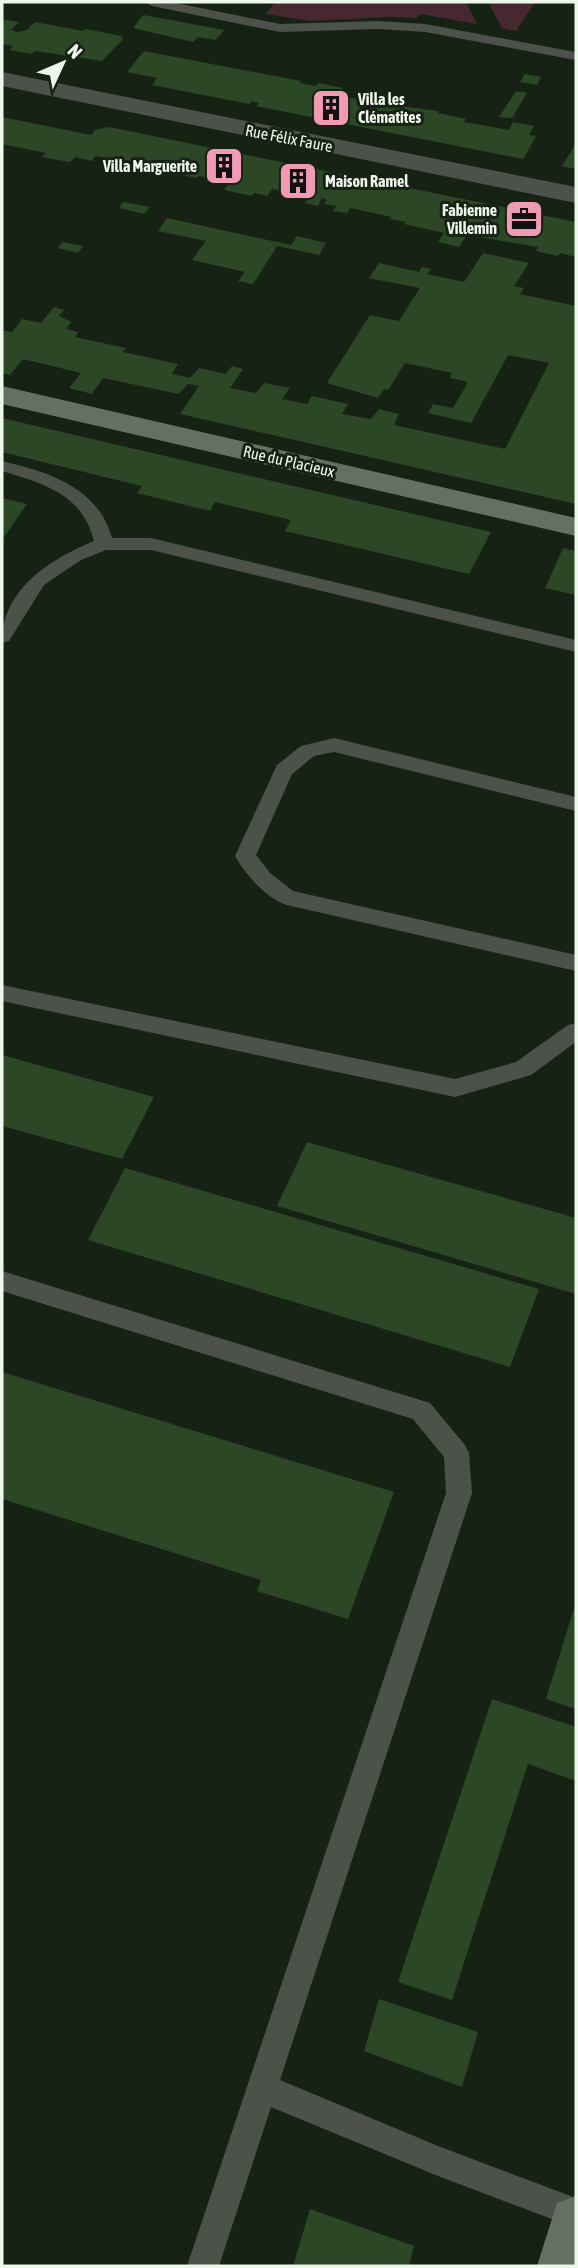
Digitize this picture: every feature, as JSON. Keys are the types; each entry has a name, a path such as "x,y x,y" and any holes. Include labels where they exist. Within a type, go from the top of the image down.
{"street":[{"name":"Rue Félix Faure","path":"2,79 576,195"},
{"name":"Rue du Placieux","path":"2,395 576,527"},
{"path":"564,2266 576,2221"}],"lane":[{"path":"152,2 280,28 378,25 425,27 576,56"},
{"path":"2,466 39,476 69,493 94,513 104,544"},
{"path":"2,637 37,581 75,556 104,544 151,544 576,646"},
{"path":"576,804 334,745 308,751 284,769 245,856 263,878 287,897 576,963"},
{"path":"2,993 455,1088 523,1069 576,1031"},
{"path":"2,1281 421,1411 456,1453 458,1493 203,2266"},
{"path":"262,2088 438,2161 576,2213"}],"shaded area":[{"path":"275,2 466,2 477,24 420,14 417,18 310,21 266,14"},
{"path":"488,2 535,2 516,31 502,28"}],"building":[{"path":"143,15 224,30 216,40 198,37 193,42 133,28"},
{"path":"2,19 19,22 11,30 18,32 27,30 35,22 83,31 86,29 121,36 123,39 102,61 35,51 32,54 10,50 13,46 2,44"},
{"path":"144,51 301,81 299,83 316,86 318,83 343,88 336,97 361,99 364,93 389,98 387,100 393,101 392,105 438,111 466,119 464,122 509,130 513,122 534,126 529,135 536,136 523,159 256,106 259,103 252,101 249,104 152,85 157,78 127,72"},
{"path":"525,74 541,77 537,85 520,82"},
{"path":"516,91 527,93 512,118 499,117"},
{"path":"2,117 91,135 95,130 109,127 576,222 576,257 560,253 558,256 536,251 538,247 467,235 459,247 438,242 444,233 389,219 392,217 350,208 347,213 333,211 336,206 324,204 327,200 322,198 318,206 305,203 310,196 272,189 267,196 254,193 252,196 224,190 230,182 124,163 122,167 112,164 116,160 95,156 92,161 75,157 70,162 42,157 46,153 2,144"},
{"path":"576,143 576,169 562,166"},
{"path":"123,202 150,207 144,214 119,208"},
{"path":"167,218 291,245 297,236 326,243 319,255 277,246 253,284 238,281 245,272 192,260 206,241 158,231"},
{"path":"62,242 83,246 78,253 58,248"},
{"path":"483,253 529,263 514,286 524,288 520,294 576,306 576,504 180,414 199,386 188,384 179,394 103,378 92,394 69,388 81,373 23,359 10,375 2,373 2,330 12,332 22,319 41,323 54,307 64,310 59,316 71,322 66,329 78,332 75,337 126,348 123,352 178,364 172,374 190,378 199,368 226,374 232,366 243,369 230,388 256,393 264,383 290,388 282,399 307,404 312,396 348,404 342,414 371,419 379,409 399,414 394,425 505,449 549,363 508,355 471,423 428,413 433,404 453,408 468,382 450,378 452,373 405,363 388,390 384,389 378,398 327,383 370,315 399,321 420,288 369,278 379,263 419,272 422,267 431,269 427,274 464,282"},
{"path":"2,418 491,532 469,574 285,531 291,520 215,502 210,511 137,493 142,486 2,452"},
{"path":"2,498 27,504 2,540"},
{"path":"563,548 576,551 576,595 545,588"},
{"path":"2,1055 154,1097 122,1159 2,1126"},
{"path":"307,1142 576,1218 576,1294 277,1206"},
{"path":"125,1168 539,1289 510,1367 88,1240"},
{"path":"2,1372 394,1492 348,1619 257,1591 261,1580 2,1499"},
{"path":"576,1602 576,1709 546,1699"},
{"path":"492,1699 576,1727 576,1781 528,1764 452,2000 398,1982"},
{"path":"379,1999 478,2032 462,2087 364,2051"},
{"path":"310,2209 414,2246 409,2266 293,2266"}],"place":[{"name":"Villa les Clématites","path":"331,108"},
{"name":"Villa Marguerite","path":"224,166"},
{"name":"Maison Ramel","path":"298,181"},
{"name":"Fabienne Villemin","path":"524,219"}]}
